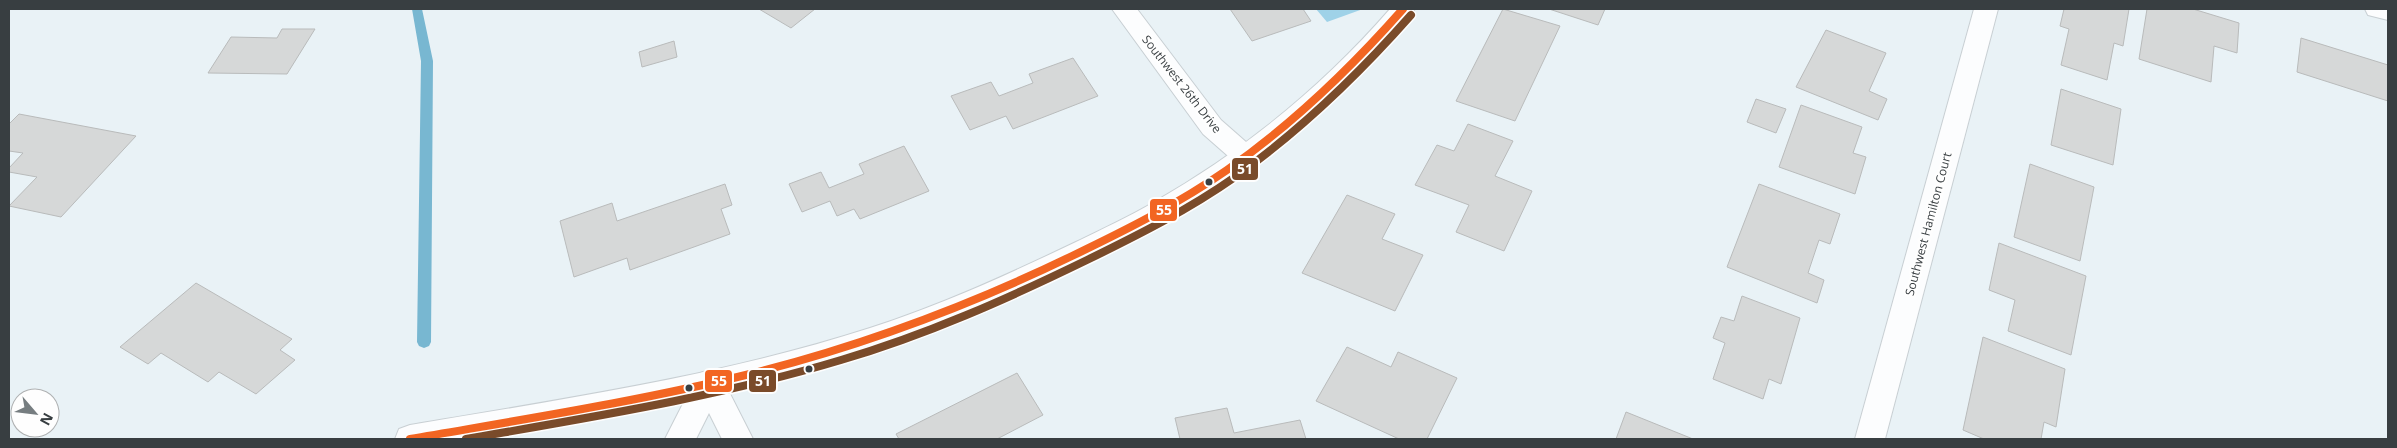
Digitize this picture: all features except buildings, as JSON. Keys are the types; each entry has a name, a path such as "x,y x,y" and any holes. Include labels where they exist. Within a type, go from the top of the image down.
{"street":[{"name":"Southwest 26th Drive","path":"1124,9 1212,127 1244,156"},
{"path":"410,439 709,383 835,351 914,324 1033,276 1169,207 1244,156 1278,131 1345,73 1378,40 1403,9"},
{"name":"Southwest Hamilton Court","path":"1870,439 1986,9"},
{"path":"2377,9 2388,12"},
{"path":"680,439 709,383"},
{"path":"709,383 738,439"}],"shaded area":[{"path":"1316,9 1363,9 1327,22"}],"waterway":[{"path":"417,9 427,61 424,342"}],"transit line":[{"name":"55","path":"410,439 640,398 754,373 895,332 978,299 1033,275 1143,222 1228,169 1260,146 1321,94 1377,39 1403,9"},
{"name":"51","path":"466,439 655,405 795,373 901,340 961,317 1048,279 1168,220 1235,177 1298,128 1328,101 1385,45 1411,15"}]}
